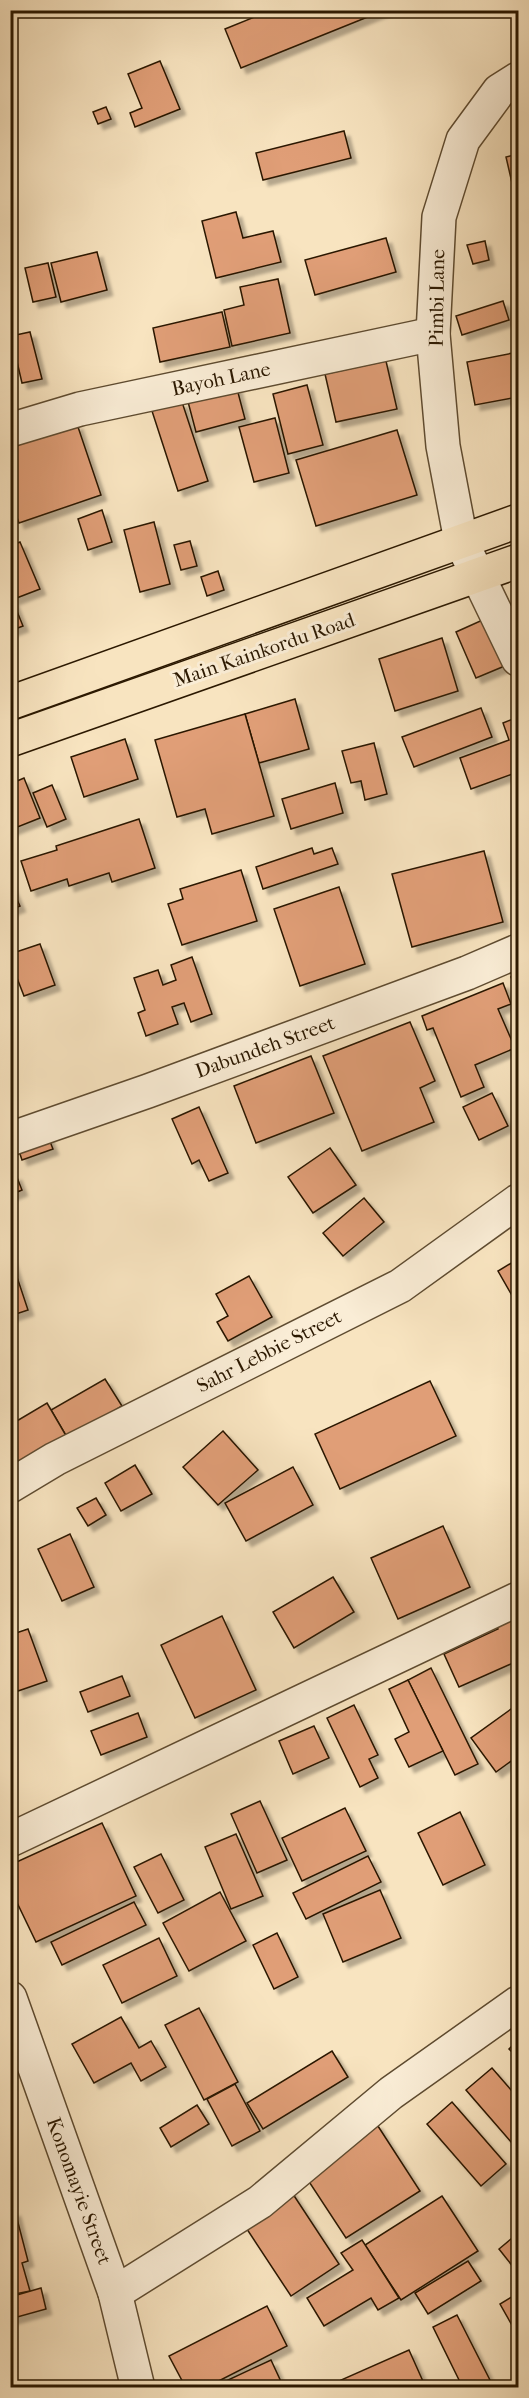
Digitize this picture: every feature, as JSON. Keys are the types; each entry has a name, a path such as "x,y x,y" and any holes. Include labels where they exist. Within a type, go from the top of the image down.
{"main road":[{"path":"10,703 519,521"},
{"name":"Main Kainkordu Road","path":"10,740 519,561"}],"street":[{"name":"Pimbi Lane","path":"519,79 500,91 463,140 439,217 433,334 443,446 461,541 519,659"},
{"name":"Bayoh Lane","path":"10,430 80,409 433,334"},
{"name":"Dabundeh Street","path":"10,1139 148,1091 456,977 519,951"},
{"name":"Sahr Lebbie Street","path":"10,1486 55,1460 400,1286 519,1201"},
{"path":"10,1840 519,1599"},
{"name":"Konomayie Street","path":"10,1998 115,2293 138,2388"},
{"path":"115,2293 260,2202 392,2093 519,2003"}],"building":[{"path":"272,10 385,10 241,68 225,29"},
{"path":"160,61 180,109 135,127 130,113 142,108 128,74"},
{"path":"106,107 111,119 98,124 93,112"},
{"path":"344,131 351,158 263,180 256,153"},
{"path":"518,154 518,209 506,157"},
{"path":"236,212 243,238 273,231 281,262 216,278 202,221"},
{"path":"386,238 396,272 315,295 305,260"},
{"path":"485,241 489,260 473,264 467,245"},
{"path":"97,252 107,290 61,302 51,263"},
{"path":"48,263 56,297 33,302 25,268"},
{"path":"278,279 290,333 232,346 224,310 244,305 240,287"},
{"path":"503,301 509,320 462,335 456,316"},
{"path":"222,312 230,347 160,362 153,328"},
{"path":"30,332 42,379 22,383 11,336"},
{"path":"513,353 518,397 475,405 467,362"},
{"path":"386,361 397,409 336,422 325,374"},
{"path":"236,385 245,419 196,432 187,398"},
{"path":"307,385 323,445 288,454 273,394"},
{"path":"182,402 208,481 178,491 152,411"},
{"path":"275,418 289,473 254,482 239,427"},
{"path":"77,424 101,495 19,523 10,498 10,447"},
{"path":"397,430 417,495 316,526 296,460"},
{"path":"102,510 112,542 88,550 78,519"},
{"path":"154,522 170,584 140,592 124,530"},
{"path":"190,541 197,566 181,570 174,545"},
{"path":"20,542 40,589 14,599 10,590 10,546"},
{"path":"218,571 224,590 207,596 201,577"},
{"path":"10,594 23,626 10,631"},
{"path":"487,618 507,665 476,678 456,632"},
{"path":"442,638 458,691 395,711 379,659"},
{"path":"295,699 309,749 259,763 245,714"},
{"path":"481,708 492,737 414,767 402,737"},
{"path":"245,714 274,816 212,834 205,809 177,817 155,740"},
{"path":"518,717 518,772 471,789 460,758 509,740 503,723"},
{"path":"125,739 138,779 84,797 71,757"},
{"path":"374,743 387,794 365,800 361,781 351,783 342,751"},
{"path":"24,778 40,818 10,830 10,784"},
{"path":"335,783 343,813 291,829 282,799"},
{"path":"52,785 66,819 47,827 33,793"},
{"path":"139,819 155,868 112,882 109,873 69,886 67,879 31,891 21,861 57,850 56,846"},
{"path":"312,848 314,854 332,848 338,864 263,889 256,867"},
{"path":"484,851 503,922 412,947 392,874"},
{"path":"241,870 257,921 182,945 168,904 183,899 180,889"},
{"path":"10,884 20,906 10,910"},
{"path":"339,887 365,964 300,986 274,909"},
{"path":"40,944 55,985 24,996 10,960 10,954"},
{"path":"192,957 212,1014 191,1022 184,1003 172,1007 178,1024 146,1036 138,1013 145,1010 134,978 158,970 163,985 176,980 171,965"},
{"path":"518,974 518,995 511,977"},
{"path":"503,983 511,1004 498,1009 515,1048 475,1065 484,1087 461,1097 433,1028 427,1030 422,1016"},
{"path":"410,1022 435,1081 420,1088 434,1122 362,1151 323,1056"},
{"path":"311,1056 334,1113 256,1143 234,1086"},
{"path":"492,1093 508,1126 479,1140 463,1107"},
{"path":"199,1107 228,1173 209,1181 199,1160 192,1164 172,1119"},
{"path":"47,1134 53,1149 22,1160 17,1145"},
{"path":"330,1148 356,1185 313,1213 288,1177"},
{"path":"16,1175 22,1190 10,1195 10,1177"},
{"path":"364,1198 384,1222 343,1256 323,1233"},
{"path":"10,1256 28,1310 10,1316"},
{"path":"518,1259 518,1306 498,1271"},
{"path":"249,1276 272,1317 228,1341 217,1322 228,1316 216,1294"},
{"path":"105,1379 122,1406 68,1439 51,1410"},
{"path":"430,1381 456,1436 340,1489 315,1434"},
{"path":"47,1403 68,1439 10,1468 10,1425"},
{"path":"223,1431 258,1470 218,1505 183,1467"},
{"path":"135,1465 152,1494 121,1511 105,1483"},
{"path":"293,1467 313,1505 246,1541 225,1503"},
{"path":"96,1498 106,1515 88,1526 77,1508"},
{"path":"443,1526 470,1587 398,1619 371,1558"},
{"path":"70,1534 94,1587 62,1601 38,1549"},
{"path":"333,1577 354,1612 294,1648 273,1612"},
{"path":"518,1610 518,1675 513,1663 459,1687 444,1654 498,1629 494,1621"},
{"path":"222,1616 256,1690 195,1718 161,1645"},
{"path":"28,1629 47,1681 18,1691 10,1672 10,1635"},
{"path":"431,1668 478,1764 455,1775 408,1680"},
{"path":"122,1676 130,1696 88,1712 80,1692"},
{"path":"408,1680 443,1751 409,1767 395,1739 409,1732 389,1689"},
{"path":"518,1704 518,1756 496,1772 471,1738"},
{"path":"354,1705 378,1755 369,1759 378,1778 360,1787 327,1718"},
{"path":"138,1713 147,1737 101,1755 91,1731"},
{"path":"314,1726 329,1758 293,1774 279,1741"},
{"path":"260,1801 287,1860 257,1873 231,1814"},
{"path":"345,1808 366,1851 302,1881 282,1838"},
{"path":"460,1812 485,1865 443,1885 418,1833"},
{"path":"102,1823 136,1896 36,1942 10,1888 10,1865"},
{"path":"236,1834 263,1896 231,1909 205,1847"},
{"path":"161,1854 184,1900 158,1913 134,1867"},
{"path":"368,1856 381,1882 306,1919 293,1893"},
{"path":"380,1890 401,1938 343,1962 323,1914"},
{"path":"220,1892 246,1941 189,1971 163,1923"},
{"path":"134,1902 146,1925 62,1965 51,1942"},
{"path":"277,1933 298,1977 274,1989 253,1945"},
{"path":"159,1938 177,1976 122,2003 103,1965"},
{"path":"199,2008 238,2082 204,2100 165,2025"},
{"path":"121,2017 139,2048 151,2041 166,2067 141,2081 131,2063 94,2083 72,2044"},
{"path":"518,2040 518,2058 509,2049"},
{"path":"332,2051 348,2077 263,2129 247,2103"},
{"path":"492,2068 518,2098 518,2150 466,2090"},
{"path":"235,2084 260,2131 232,2146 207,2099"},
{"path":"452,2102 506,2164 481,2186 427,2124"},
{"path":"197,2105 209,2124 171,2147 160,2128"},
{"path":"376,2123 420,2191 346,2238 302,2171"},
{"path":"287,2185 339,2264 291,2296 239,2217"},
{"path":"442,2196 478,2251 401,2300 365,2245"},
{"path":"15,2211 28,2261 22,2263 30,2291 10,2295 10,2212"},
{"path":"518,2233 518,2273 499,2249"},
{"path":"362,2240 399,2298 378,2310 371,2298 324,2326 307,2298 353,2270 341,2253"},
{"path":"468,2261 481,2281 428,2314 415,2293"},
{"path":"41,2288 46,2309 10,2319 10,2297"},
{"path":"518,2293 518,2336 500,2304"},
{"path":"267,2306 287,2346 205,2388 186,2388 169,2356"},
{"path":"457,2315 494,2388 463,2388 433,2327"},
{"path":"409,2350 426,2388 345,2388 341,2380"},
{"path":"271,2360 283,2386 279,2388 211,2388"}]}
